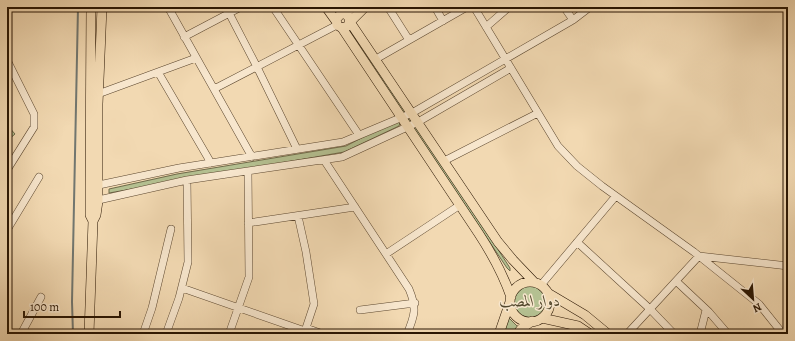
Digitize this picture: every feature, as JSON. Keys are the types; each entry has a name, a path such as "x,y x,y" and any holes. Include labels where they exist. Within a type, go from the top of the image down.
{"main road":[{"path":"89,334 93,221 96,215 94,201 91,7"},
{"path":"94,186 102,7"},
{"path":"326,7 402,118 497,263 511,298 511,307 516,316 522,320 532,321"},
{"path":"345,14 352,7"},
{"path":"338,24 339,15 365,7"},
{"path":"345,14 498,242 513,260 538,284 585,315 608,334"},
{"path":"499,334 514,290 527,282 538,284"},
{"path":"542,318 547,312 549,306 550,299 548,292"},
{"path":"517,334 532,321 542,318 578,326 590,334"}],"street":[{"path":"168,7 252,157"},
{"path":"184,36 241,7"},
{"path":"273,7 360,135"},
{"path":"388,7 409,40"},
{"path":"435,7 443,21"},
{"path":"376,59 467,7"},
{"path":"474,7 558,146 578,166 615,197 699,256 759,304 783,334"},
{"path":"486,27 510,7"},
{"path":"564,7 572,20"},
{"path":"94,186 179,168 343,142 412,113 572,20 590,7"},
{"path":"229,13 297,149"},
{"path":"214,89 338,24"},
{"path":"98,94 196,58"},
{"path":"7,60 34,114 34,127 7,170"},
{"path":"94,201 187,180 342,157 418,122 511,68"},
{"path":"158,72 211,163"},
{"path":"444,161 538,113"},
{"path":"324,160 409,289 415,304 412,322 407,334"},
{"path":"229,334 249,277 248,171"},
{"path":"7,230 39,177"},
{"path":"166,334 182,288 188,262 187,180"},
{"path":"538,284 577,242 615,197"},
{"path":"386,254 460,205"},
{"path":"248,223 355,207"},
{"path":"298,216 306,252 314,304 305,331"},
{"path":"143,334 152,308 171,229"},
{"path":"577,242 650,309 674,334"},
{"path":"699,256 788,266"},
{"path":"627,334 699,256"},
{"path":"676,281 728,334"},
{"path":"182,288 305,331 323,334"},
{"path":"21,334 41,297"},
{"path":"360,310 415,304"},
{"path":"700,334 706,310"}],"green space":[{"path":"351,31 490,237 510,268 510,271 349,32"},
{"path":"396,120 400,123 399,126 344,152 109,193 109,189 177,174 346,146"},
{"path":"7,125 15,134 7,141"},
{"name":"دوار المصب","path":"530,284 542,289 547,301 542,313 530,318 518,313 513,301 518,289"},
{"path":"508,317 519,328 512,334 504,334"}],"waterway":[{"path":"73,334 72,302 78,7"}]}
